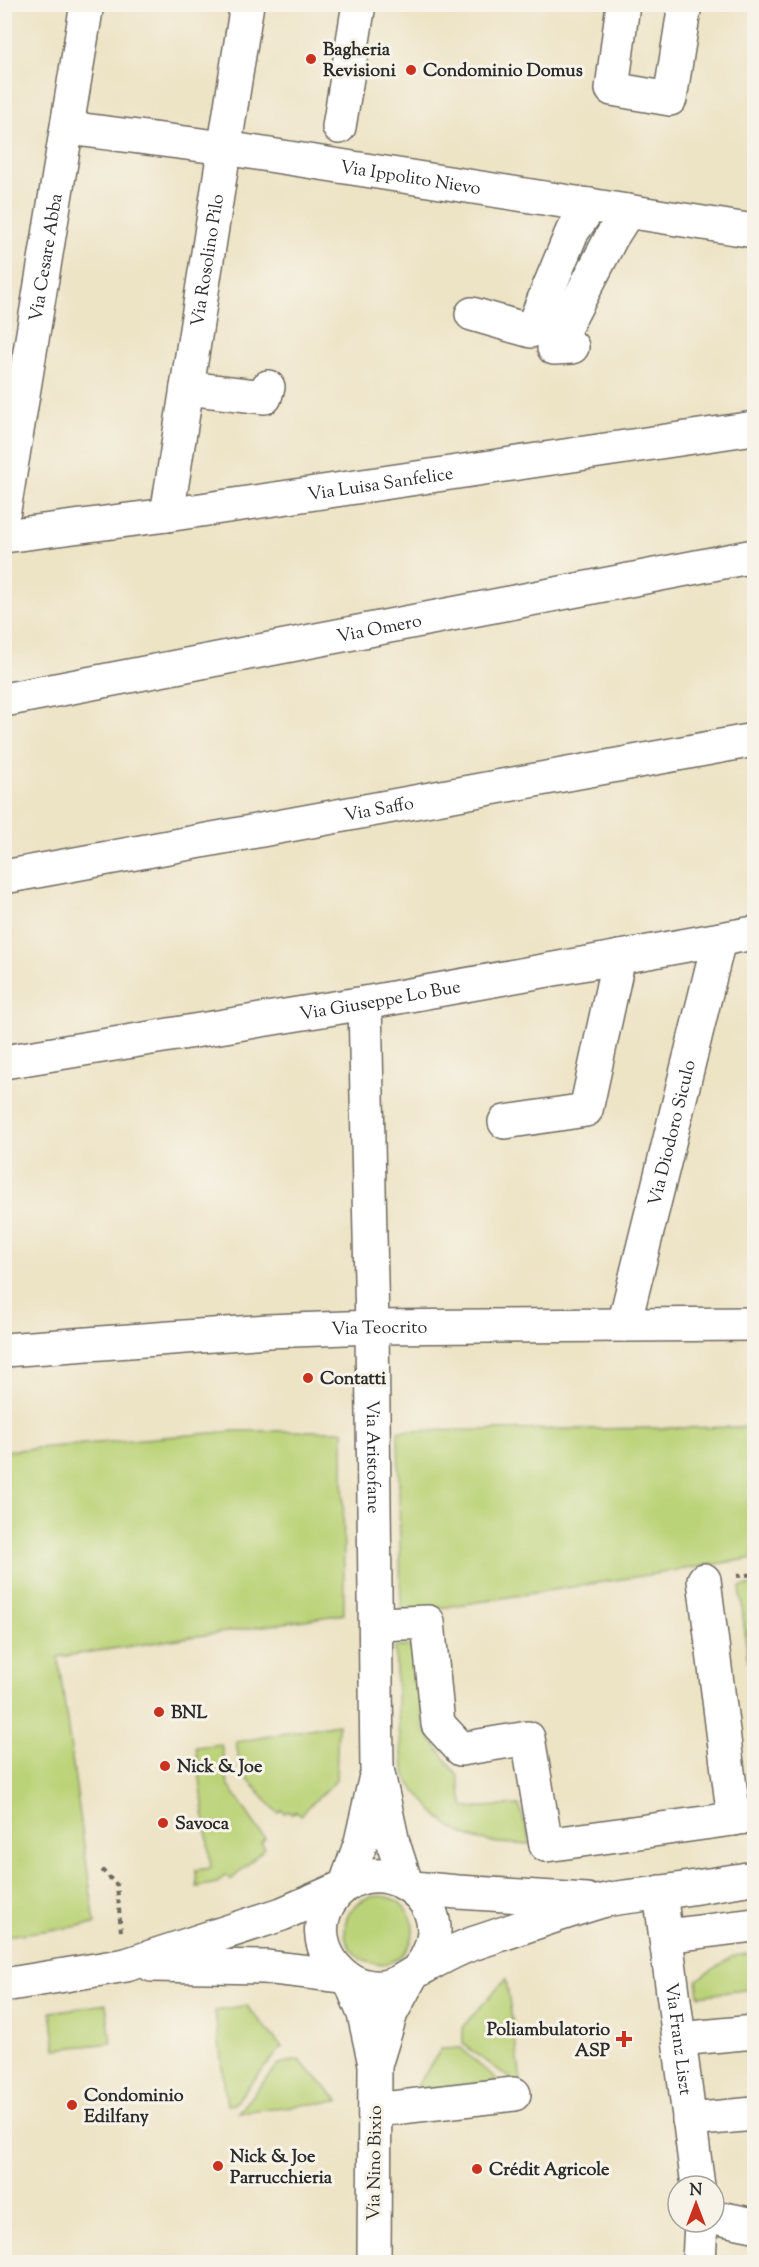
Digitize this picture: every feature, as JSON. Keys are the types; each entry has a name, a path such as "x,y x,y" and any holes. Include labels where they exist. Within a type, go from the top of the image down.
{"street":[{"name":"Via Cesare Abba","path":"4,510 87,4"},
{"name":"Via Rosolino Pilo","path":"167,515 247,4"},
{"path":"339,127 359,4"},
{"path":"623,4 612,89 670,99 685,4"},
{"name":"Via Ippolito Nievo","path":"68,128 225,148 754,231"},
{"path":"472,314 531,331 572,232 591,205"},
{"path":"572,347 554,348 611,238 628,211"},
{"path":"187,388 265,397 268,387"},
{"name":"Via Luisa Sanfelice","path":"4,536 167,515 754,428"},
{"name":"Via Omero","path":"4,700 754,556"},
{"name":"Via Saffo","path":"4,877 754,740"},
{"name":"Via Giuseppe Lo Bue","path":"4,1062 365,1003 754,933"},
{"name":"Via Diodoro Siculo","path":"624,1325 719,940"},
{"path":"504,1122 586,1110 619,957"},
{"name":"Via Aristofane","path":"365,1003 378,1769"},
{"name":"Via Teocrito","path":"4,1350 268,1331 372,1327 754,1324"},
{"path":"376,1624 428,1622 438,1724 461,1749 528,1738 546,1845 744,1817 704,1580"},
{"path":"375,2064 392,2013 414,1974 428,1956 433,1938 432,1919 425,1902 409,1885 393,1843 378,1769"},
{"path":"375,2064 363,2014 346,1978 330,1961 322,1942 321,1922 328,1904 344,1886 361,1842 378,1769"},
{"path":"4,1985 126,1965 282,1914 360,1878 376,1875 392,1877 409,1885 458,1892 604,1900"},
{"path":"126,1965 265,1967 346,1978 364,1986 381,1987 397,1984 466,1946 604,1900 754,1878"},
{"name":"Via Franz Liszt","path":"660,1892 696,2174"},
{"path":"666,1936 754,1924"},
{"path":"679,2039 754,2032"},
{"name":"Via Nino Bixio","path":"374,2262 375,2064"},
{"path":"375,2110 514,2094"},
{"path":"689,2120 754,2114"},
{"path":"726,2219 754,2225"},
{"path":"699,2262 700,2234"}],"path":[{"path":"102,1870 117,1885 126,1965"}],"green space":[{"path":"754,1427 754,1558 446,1607 401,1610 398,1431"},
{"path":"235,1431 343,1431 344,1614 58,1657 95,1924 5,1936 5,1451"},
{"path":"754,1585 754,1630 748,1631 753,1660 748,1661 740,1587"},
{"path":"417,1646 423,1728 458,1776 464,1808 519,1805 531,1844 483,1841 457,1831 434,1812 409,1782 403,1761 399,1729 395,1647"},
{"path":"338,1724 336,1781 300,1815 296,1811 291,1814 289,1811 284,1813 282,1810 278,1813 241,1772 236,1742"},
{"path":"221,1744 228,1784 265,1839 261,1842 265,1848 231,1880 225,1875 217,1883 197,1887 196,1870 211,1868 196,1747"},
{"path":"379,1896 392,1899 403,1906 410,1917 413,1930 410,1943 403,1954 392,1961 379,1964 366,1961 355,1954 348,1943 345,1930 348,1917 355,1906 366,1899"},
{"path":"754,1953 754,1979 750,1980 751,1989 699,1996 697,1980 733,1956"},
{"path":"506,1979 522,2087 463,2044 463,2026"},
{"path":"106,2004 111,2043 56,2049 51,2012"},
{"path":"246,2005 282,2047 234,2104 227,2105 215,2011"},
{"path":"461,2048 498,2082 414,2091 441,2049"},
{"path":"299,2060 339,2101 238,2112 279,2064"}],"place":[{"name":"Bagheria Revisioni","path":"311,59"},
{"name":"Condominio Domus","path":"411,70"},
{"name":"Contatti","path":"308,1378"},
{"name":"BNL","path":"159,1712"},
{"name":"Nick & Joe","path":"165,1766"},
{"name":"Savoca","path":"163,1823"},
{"name":"Poliambulatorio ASP","path":"624,2039"},
{"name":"Condominio Edilfany","path":"72,2105"},
{"name":"Nick & Joe Parrucchieria","path":"218,2166"},
{"name":"Crédit Agricole","path":"477,2169"}]}
